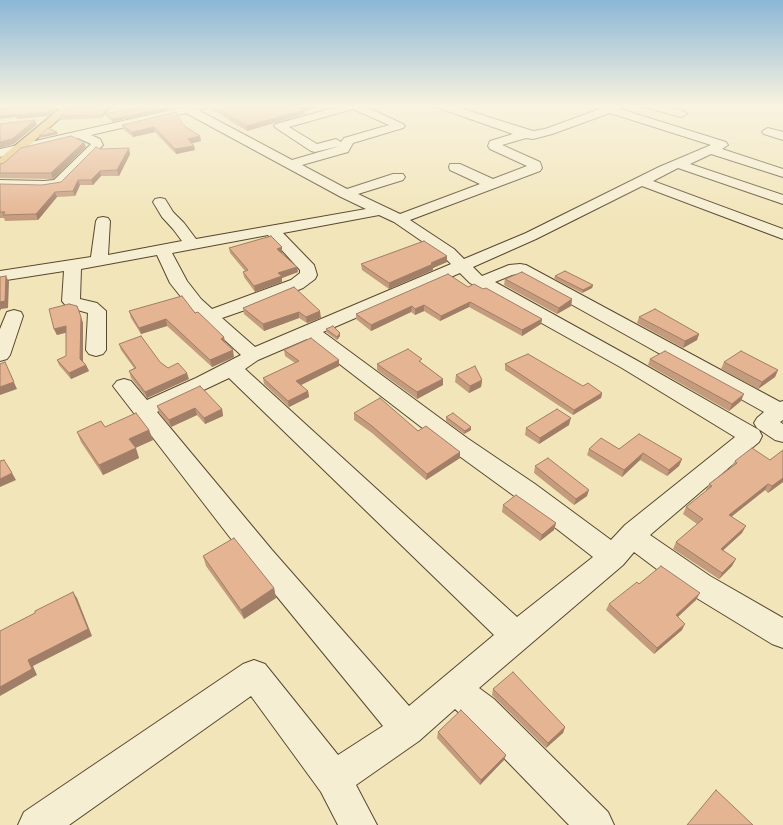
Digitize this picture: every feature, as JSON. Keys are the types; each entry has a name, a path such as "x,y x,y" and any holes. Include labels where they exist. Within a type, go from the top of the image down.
{"main road":[{"path":"0,164 23,144"}],"street":[{"path":"0,153 40,144"},
{"path":"0,184 44,185 58,182 96,144"},
{"path":"258,144 346,194 378,211 399,219 436,244 462,265 476,279 629,364 772,422"},
{"path":"308,144 315,148 336,144"},
{"path":"292,164 344,149 347,144"},
{"path":"399,219 535,168 535,165 494,146 500,144"},
{"path":"143,410 203,383 241,362 309,331 531,236 641,181 722,145 717,144"},
{"path":"711,150 783,173"},
{"path":"678,164 783,200"},
{"path":"455,167 492,184"},
{"path":"346,194 398,178"},
{"path":"641,181 783,234"},
{"path":"160,202 167,214 179,226 192,245"},
{"path":"0,276 72,266 378,211"},
{"path":"99,261 103,221"},
{"path":"209,316 265,297 297,284 309,275 308,269 272,230"},
{"path":"162,250 179,283 195,304 250,353 241,362"},
{"path":"72,266 71,301 73,303 91,306 97,311 96,350"},
{"path":"482,282 509,270 520,269 660,346 772,422"},
{"path":"0,354 14,316"},
{"path":"309,331 613,557"},
{"path":"629,364 660,346"},
{"path":"241,362 516,636"},
{"path":"124,386 262,558 408,729"},
{"path":"334,779 408,729 516,636 613,557 632,536 772,422"},
{"path":"632,536 700,586 783,634"},
{"path":"37,825 254,675 334,779 358,825"},
{"path":"455,688 482,711 595,825"}],"building":[{"path":"40,144 82,144 51,173 0,173 0,164 4,163 21,148"},
{"path":"170,144 192,144 194,146 175,149"},
{"path":"96,147 100,149 129,148 117,170 100,171 91,180 78,180 73,191 55,192 36,214 3,215 5,212 0,212 0,184 42,185 61,182"},
{"path":"271,236 282,247 277,249 297,267 278,273 282,276 254,286 243,272 248,270 229,248"},
{"path":"424,241 447,256 431,263 433,264 389,283 361,264"},
{"path":"565,271 593,285 583,290 555,276"},
{"path":"522,272 572,299 559,308 505,279"},
{"path":"448,274 468,287 474,284 483,289 486,288 542,319 522,330 470,302 441,316 424,305 415,309 412,306 371,325 356,314"},
{"path":"6,276 5,301 0,302 0,277"},
{"path":"294,287 320,311 306,317 299,312 263,324 243,308"},
{"path":"182,296 195,313 198,312 224,337 221,339 233,350 210,360 166,319 139,328 129,311"},
{"path":"69,304 77,306 81,317 80,359 86,365 69,373 57,360 66,356 66,326 54,329 49,309"},
{"path":"655,309 699,334 685,341 639,317"},
{"path":"333,326 340,333 337,337 326,329"},
{"path":"141,336 160,362 168,368 178,363 187,373 145,392 129,371 136,368 119,344"},
{"path":"311,338 339,360 296,381 308,391 288,401 263,378 299,361 284,350"},
{"path":"408,349 422,359 419,361 443,379 417,392 377,364"},
{"path":"665,351 744,394 732,404 650,359"},
{"path":"741,351 778,370 762,382 724,362"},
{"path":"528,354 583,386 588,383 602,393 574,410 505,364"},
{"path":"5,362 14,382 0,387 0,364"},
{"path":"475,366 482,380 470,386 456,375"},
{"path":"200,386 222,409 204,418 195,408 169,420 157,406"},
{"path":"380,398 418,431 426,426 460,452 427,474 372,426 354,413"},
{"path":"557,409 571,418 540,438 526,428"},
{"path":"136,413 149,430 129,439 136,448 99,465 77,432 101,421 105,427"},
{"path":"453,413 471,427 465,431 446,417"},
{"path":"639,434 682,459 669,470 643,453 624,470 589,449 601,438 619,449"},
{"path":"752,448 770,460 783,450 783,478 772,486 768,484 729,515 746,526 721,549 736,559 722,573 676,542 703,519 686,507 712,486 709,484 737,463 735,461"},
{"path":"548,458 589,490 576,499 535,466"},
{"path":"4,460 12,473 0,479 0,461"},
{"path":"516,495 556,523 542,535 503,505"},
{"path":"234,538 274,588 241,610 203,556"},
{"path":"661,566 700,593 676,615 685,624 657,648 609,604 637,582 639,584"},
{"path":"73,592 88,629 28,660 32,669 0,687 0,631"},
{"path":"513,672 565,727 548,743 493,689"},
{"path":"461,710 506,755 481,780 438,732"},
{"path":"716,790 753,825 687,825"}]}
